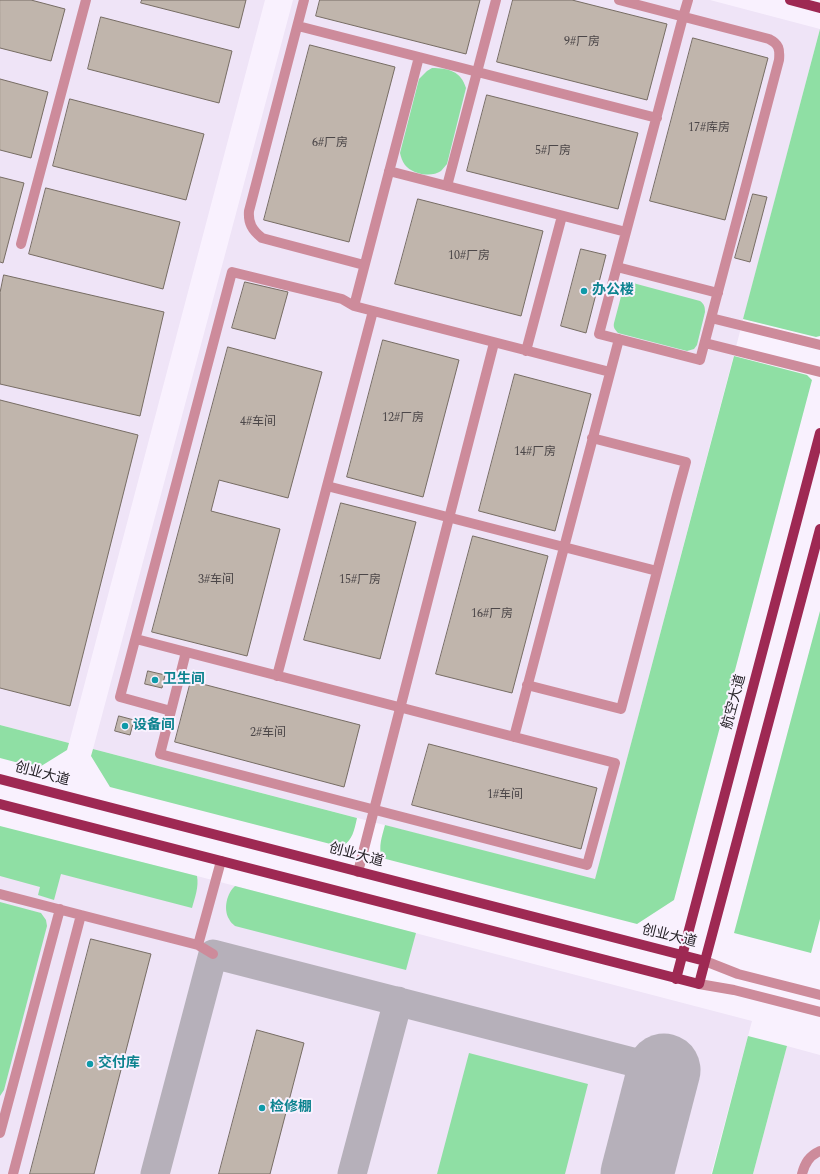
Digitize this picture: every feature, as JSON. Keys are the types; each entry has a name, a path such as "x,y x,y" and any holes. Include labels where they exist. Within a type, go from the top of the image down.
{"main road":[{"path":"790,0 820,8"},
{"name":"航空大道","path":"676,979 820,433"},
{"path":"0,804 699,984 820,529"},
{"name":"创业大道","path":"0,779 705,961"}],"street":[{"path":"21,244 86,0"},
{"path":"304,0 248,218 250,225 262,238 364,265"},
{"path":"447,186 496,0"},
{"path":"619,0 683,16 769,39 775,42 780,54 780,60 700,360 600,334 617,266 683,16 688,0"},
{"path":"298,26 656,118"},
{"path":"354,306 419,57"},
{"path":"389,171 626,232"},
{"path":"526,351 562,216"},
{"path":"617,266 718,293"},
{"path":"171,712 120,697 232,272 342,299 354,306 610,372"},
{"path":"277,676 373,311"},
{"path":"711,318 820,345"},
{"path":"514,737 618,339"},
{"path":"358,872 494,343"},
{"path":"705,343 820,372"},
{"path":"527,685 621,709 686,462 592,438"},
{"path":"327,486 657,571"},
{"path":"136,640 186,652 614,763 587,865 160,754 186,652"},
{"path":"198,945 221,861"},
{"path":"0,894 198,945 213,954"},
{"path":"0,1133 2,1115 60,909"},
{"path":"13,1174 81,915"},
{"path":"705,961 738,974 820,995"},
{"path":"699,984 734,990 820,1012"},
{"path":"802,1174 807,1160 820,1151"}],"shaded area":[{"path":"0,0 265,0 69,743 0,725"},
{"path":"293,0 710,0 820,29 595,880 93,749"},
{"path":"93,850 752,1021 711,1174 0,1174 0,858"},
{"path":"787,1046 820,1055 820,1174 753,1174"}],"green space":[{"path":"820,29 820,336 816,337 743,319"},
{"path":"432,68 448,70 457,74 464,82 466,88 447,164 441,171 427,175 417,173 408,168 403,162 400,153 419,79"},
{"path":"633,283 700,301 702,303 705,312 697,345 694,349 687,351 618,333 614,328 614,325 623,289"},
{"path":"734,356 807,375 812,380 674,900 637,924 382,858 380,845 385,825 595,879"},
{"path":"820,611 820,919 811,953 734,933"},
{"path":"0,725 69,743 67,750 38,768 0,758"},
{"path":"93,749 357,818 354,831 349,841 342,847 110,787 91,756"},
{"path":"0,826 197,876 197,888 192,908 61,874 54,900 38,895 40,887 0,876"},
{"path":"235,886 416,933 406,970 235,926 227,915 226,906 228,897"},
{"path":"0,902 41,913 46,920 47,926 4,1090 0,1096"},
{"path":"748,1036 787,1046 753,1174 712,1174"},
{"path":"469,1053 588,1084 565,1174 437,1174"}],"building":[{"path":"0,0 31,0 65,9 51,61 0,48"},
{"path":"142,0 246,0 239,28 141,3"},
{"path":"320,0 480,0 466,54 316,16"},
{"path":"513,0 572,0 667,24 647,100 497,62"},
{"path":"101,17 232,51 219,103 88,69"},
{"path":"693,38 768,58 725,220 650,201"},
{"path":"310,45 395,67 349,242 264,220"},
{"path":"0,79 48,92 31,158 0,150"},
{"path":"487,95 638,133 618,209 467,171"},
{"path":"70,99 204,134 186,200 53,166"},
{"path":"0,177 24,183 3,263 0,262"},
{"path":"46,188 180,222 163,289 29,254"},
{"path":"753,194 767,197 750,262 735,258"},
{"path":"418,199 543,231 521,316 395,284"},
{"name":"办公楼","path":"581,249 606,255 586,333 561,326"},
{"path":"4,275 164,312 140,416 0,384 0,293"},
{"path":"245,282 288,292 275,339 232,328"},
{"path":"383,340 459,360 423,497 347,477"},
{"path":"228,347 322,372 288,498 219,480 211,511 280,529 247,656 152,632"},
{"path":"515,374 591,394 555,531 479,511"},
{"path":"0,400 138,435 70,706 0,688"},
{"path":"341,503 416,522 380,659 304,640"},
{"path":"473,536 548,556 512,693 436,674"},
{"name":"卫生间","path":"148,671 165,675 162,688 145,684"},
{"path":"191,681 360,725 344,787 175,742"},
{"name":"设备间","path":"119,716 134,720 130,735 115,731"},
{"path":"429,744 597,788 581,849 412,805"},
{"name":"交付库","path":"91,939 151,954 94,1174 30,1174"},
{"name":"检修棚","path":"257,1030 304,1043 270,1174 219,1174"}],"taxiway":[{"path":"155,1174 213,954 664,1070"},
{"path":"352,1174 398,1001"}],"runway":[{"path":"637,1174 664,1070"}],"place":[{"name":"办公楼","path":"584,291"},
{"name":"卫生间","path":"155,680"},
{"name":"设备间","path":"125,726"},
{"name":"交付库","path":"90,1064"},
{"name":"检修棚","path":"262,1108"}]}
